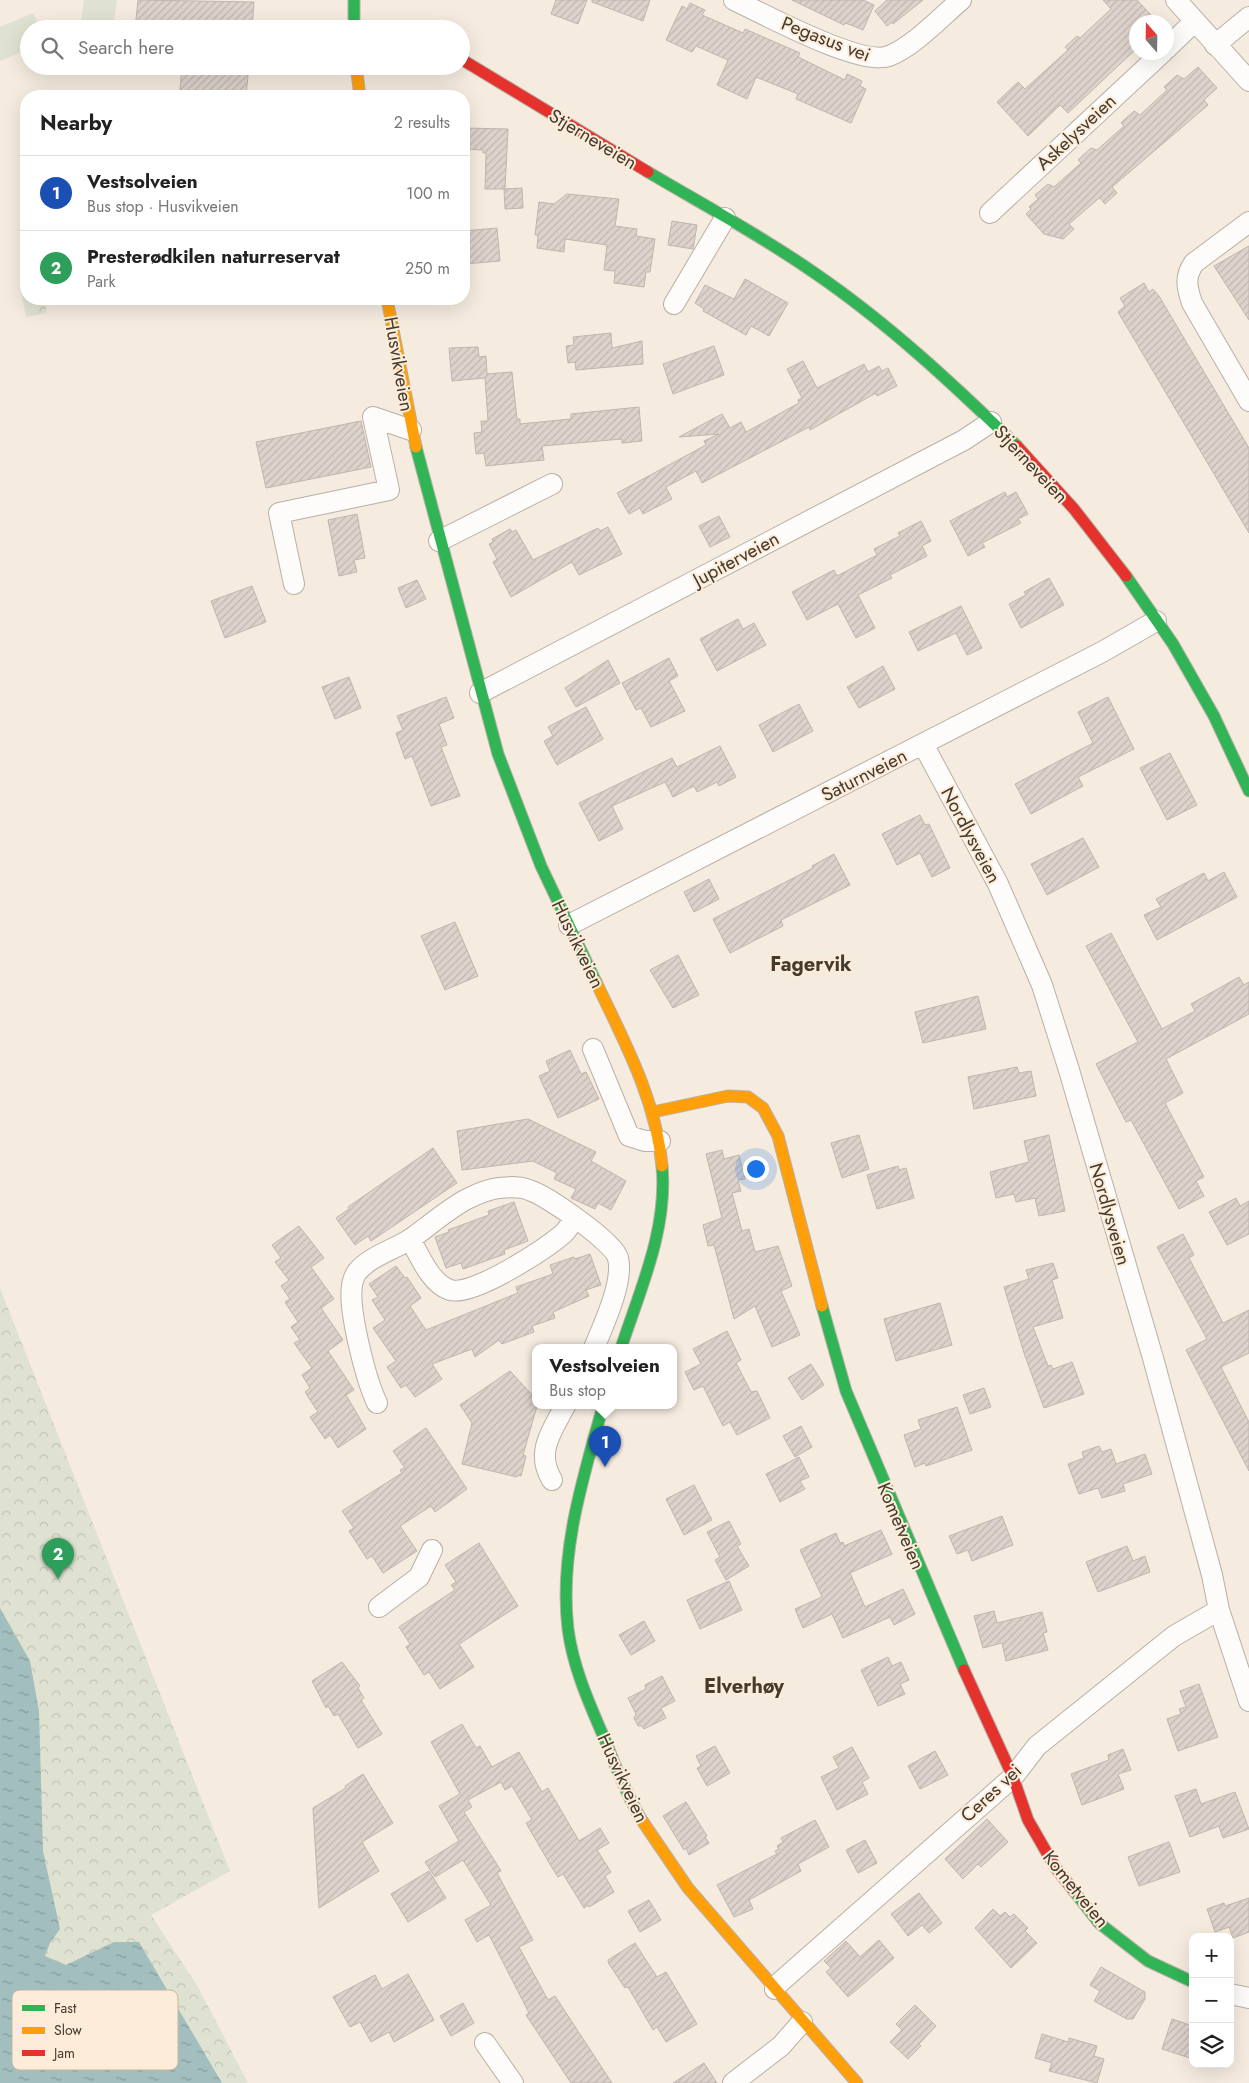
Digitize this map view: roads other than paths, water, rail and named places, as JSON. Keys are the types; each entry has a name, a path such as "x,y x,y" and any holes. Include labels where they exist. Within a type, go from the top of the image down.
{"street":[{"path":"354,0 354,20"},
{"name":"Pegasus vei","path":"734,0 851,53 876,59 888,57 902,50 961,0"},
{"path":"1176,0 1249,81"},
{"path":"1215,45 1249,17"},
{"path":"1174,41 1195,21"},
{"name":"Askelysveien","path":"990,213 1154,60"},
{"name":"Stjerneveien","path":"470,64 725,218 834,287 901,338 953,382 1035,466 1086,525 1156,621 1200,691 1234,754 1249,791"},
{"path":"357,75 359,90"},
{"path":"674,304 725,218"},
{"path":"1249,222 1194,263 1187,272 1186,286 1192,303 1249,401"},
{"name":"Husvikveien","path":"388,305 411,430 480,693 510,789 541,866 625,1041 653,1112 660,1141 664,1186 660,1222 650,1261 622,1344"},
{"name":"Husvikveien","path":"294,584 280,513 389,490 373,417 411,430"},
{"name":"Jupiterveien","path":"480,693 964,440 991,422"},
{"path":"440,541 552,484"},
{"name":"Saturnveien","path":"569,925 1102,652 1156,621"},
{"name":"Nordlysveien","path":"923,744 998,884 1042,986 1069,1070 1153,1358 1212,1575 1219,1610 1249,1701"},
{"path":"593,1049 629,1136 645,1141 660,1141"},
{"name":"Kometveien","path":"653,1112 733,1095 749,1097 771,1118 778,1136 806,1251 849,1400 908,1544 985,1720 1013,1777 1028,1820 1041,1845 1099,1923 1148,1961 1189,1980"},
{"path":"377,1403 369,1386 364,1364 352,1285 357,1272 370,1261 410,1239 466,1199 497,1188 516,1187 529,1189 544,1197 607,1242 618,1260 615,1290 595,1344"},
{"path":"410,1239 437,1282 448,1289 456,1291 475,1287 499,1276 562,1234 574,1218"},
{"path":"552,1480 545,1468 544,1456 547,1441 563,1409"},
{"name":"Husvikveien","path":"602,1409 579,1492 568,1557 566,1606 568,1631 584,1692 631,1802 656,1844 688,1888 802,2022 858,2083"},
{"path":"379,1607 419,1577 432,1550"},
{"name":"Ceres vei","path":"775,1989 778,1984 916,1860 1013,1777 1045,1740 1174,1636 1219,1610"},
{"path":"1234,1995 1249,1998"},
{"path":"733,2083 781,2046 802,2022"},
{"path":"485,2044 513,2083"}],"water":[{"path":"0,1608 30,1661 39,1711 43,1851 60,1929 50,1943 45,1956 66,1965 114,1942 139,1942 167,1990 12,1990 12,2070 178,2070 178,2008 222,2083 0,2083"}],"place":[{"name":"Vestsolveien","path":"605,1467"},
{"name":"Presterødkilen naturreservat","path":"58,1579"}],"district":[{"name":"Fagervik","path":"811,964"},
{"name":"Elverhøy","path":"744,1686"}]}
